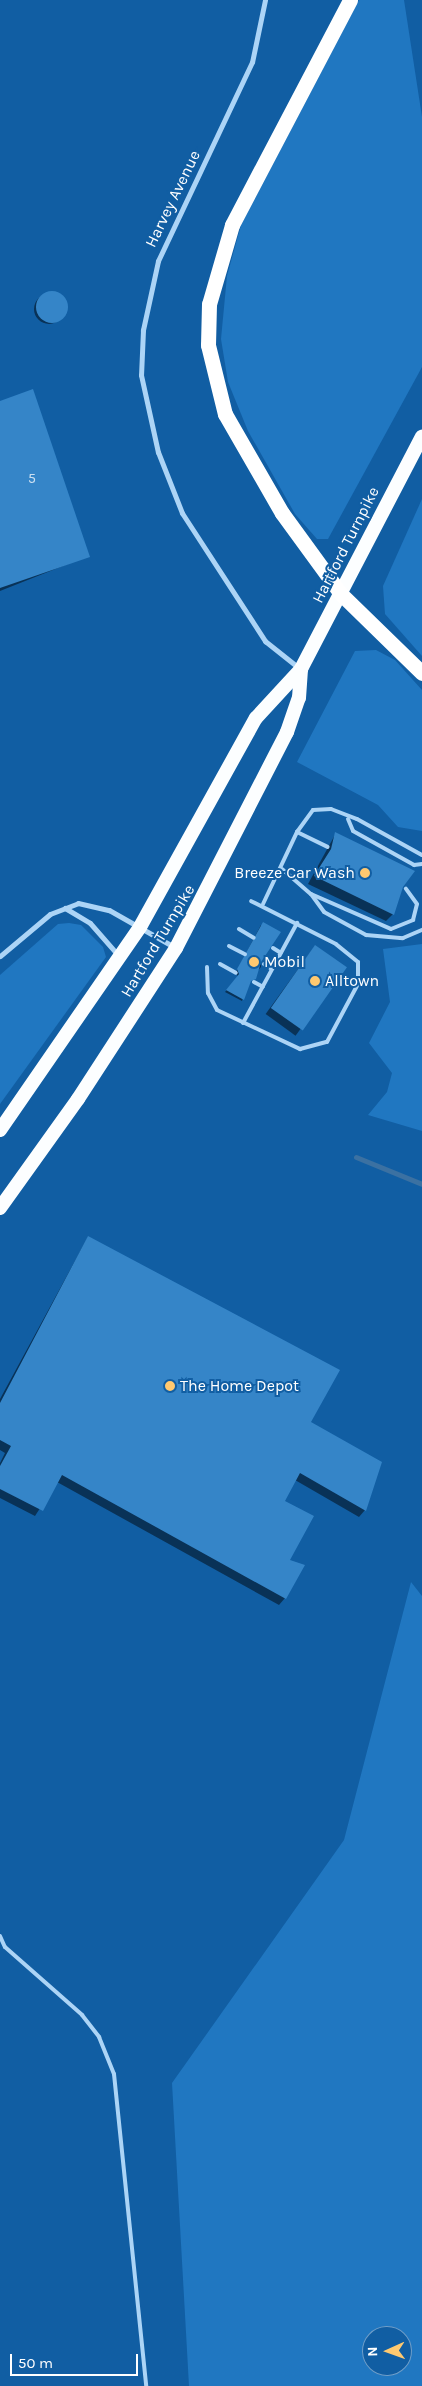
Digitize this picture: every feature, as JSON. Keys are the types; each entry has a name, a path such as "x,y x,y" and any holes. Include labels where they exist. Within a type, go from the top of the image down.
{"highway":[{"path":"350,0 232,225 209,304 208,336 213,380 225,414 282,513 341,594 422,673"},
{"name":"Hartford Turnpike","path":"0,1130 140,927 256,718 301,670 422,437"},
{"name":"Hartford Turnpike","path":"0,1208 78,1099 176,948 287,732 299,698 301,670"}],"street":[{"name":"Harvey Avenue","path":"265,0 252,62 158,261 143,330 141,375 158,452 182,513 265,641 301,670"},
{"path":"0,956 50,914 78,903 109,910 176,948"},
{"path":"65,908 111,941 120,958"}],"lane":[{"path":"262,904 282,869 297,832 313,810 331,809 348,819 357,819 422,855"},
{"path":"348,819 353,831 414,865 422,864"},
{"path":"297,832 328,847"},
{"path":"282,869 311,894 324,912 366,935 403,938 422,930"},
{"path":"311,894 391,929 412,920 417,904 406,889"},
{"path":"207,967 211,1002 243,1023 300,1049 327,1042 358,984 358,962 352,954 297,923 262,904 251,902"},
{"path":"243,1023 297,923"},
{"path":"239,929 254,938"},
{"path":"229,946 246,954"},
{"path":"273,948 281,953"},
{"path":"220,964 236,972"},
{"path":"264,964 272,969"},
{"path":"254,982 263,987"},
{"path":"0,1936 5,1948 82,2015 99,2037 114,2074 146,2386"},
{"path":"0,1947 5,1948"}],"shaded area":[{"path":"359,0 404,0 422,117 422,367 328,539 317,539 295,514 248,431 228,382 221,339 227,276 241,225"},
{"path":"422,499 422,656 385,614 383,586"},
{"path":"376,650 395,660 422,690 422,831 398,827 378,805 297,762 355,651"},
{"path":"58,924 81,925 103,947 106,957 0,1104 0,975"},
{"path":"422,944 422,1131 368,1115 387,1092 392,1073 369,1043 390,1002 383,949"},
{"path":"411,1582 422,1596 422,2386 189,2386 172,2083 344,1840"}],"building":[{"path":"52,291 63,296 68,307 63,318 52,323 41,318 36,307 41,296"},
{"path":"33,389 90,557 0,588 0,401"},
{"name":"Breeze Car Wash","path":"335,832 415,871 403,887 394,915 314,876 331,849"},
{"path":"263,922 281,932 261,962 256,979 251,981 244,1000 226,990 239,974 237,969"},
{"name":"Alltown","path":"315,945 347,967 303,1030 271,1008"},
{"name":"The Home Depot","path":"88,1236 340,1370 311,1422 382,1462 366,1511 300,1473 285,1501 314,1516 290,1560 305,1565 286,1599 62,1475 43,1511 0,1489 0,1466 11,1446 0,1440 0,1403"}],"waterway":[{"path":"356,1157 422,1184"}],"place":[{"name":"Breeze Car Wash","path":"365,873"},
{"name":"Mobil","path":"254,962"},
{"name":"Alltown","path":"315,981"},
{"name":"The Home Depot","path":"170,1386"}]}
